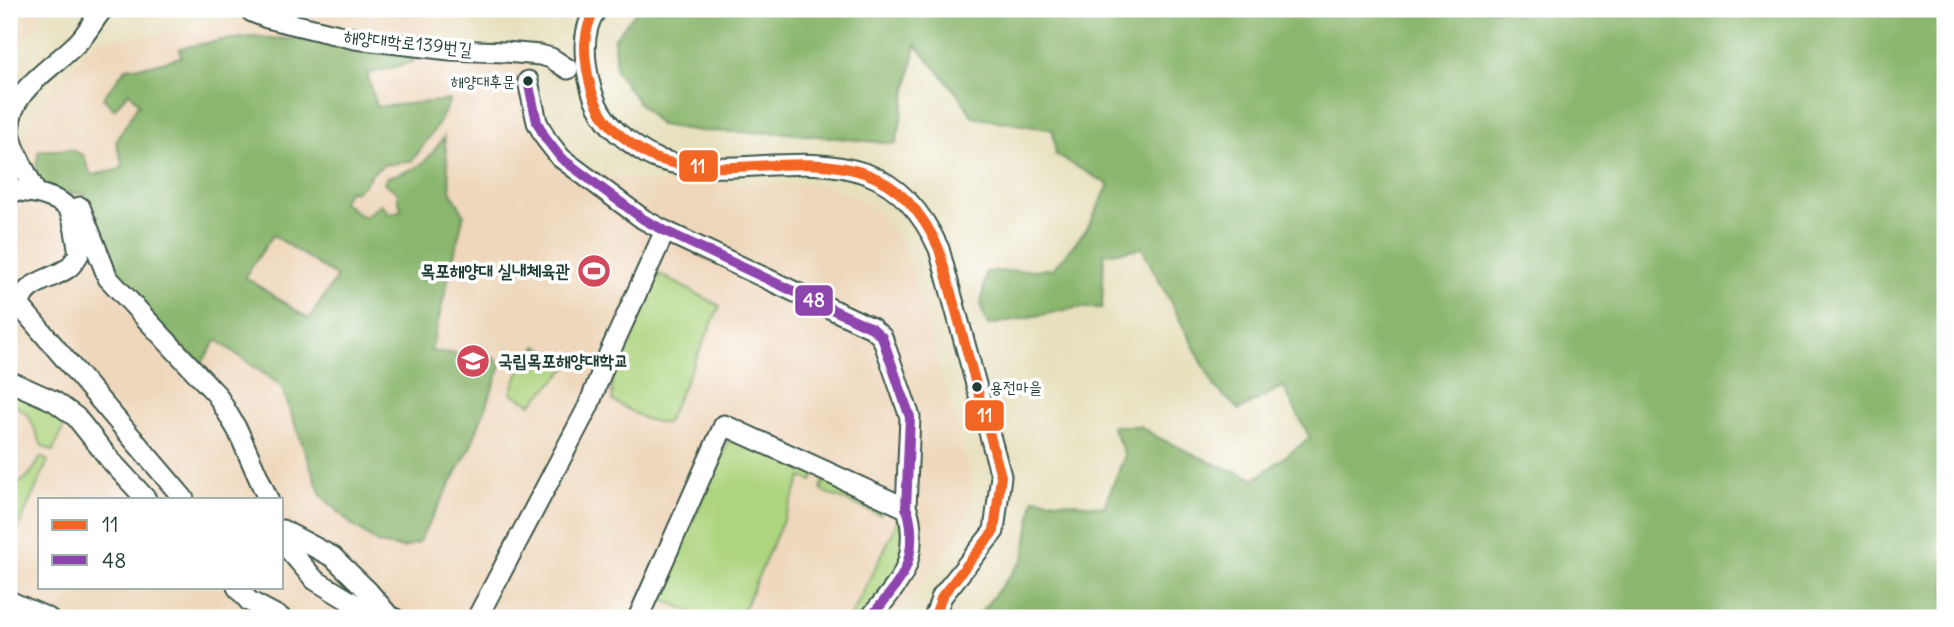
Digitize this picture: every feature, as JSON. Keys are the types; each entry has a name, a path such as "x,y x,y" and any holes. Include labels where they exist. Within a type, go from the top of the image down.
{"street":[{"path":"36,193 12,139 10,115 17,100 80,39 103,9"},
{"name":"해양대학로139번길","path":"249,9 267,18 355,39 450,50 540,55 551,58 568,69"},
{"path":"597,9 585,36 586,65 591,91 608,123 618,134 641,150 659,160 695,166 811,165 868,174 894,188 914,207 930,230 939,248 1001,476 994,531 942,596 934,618"},
{"path":"528,80 537,122 561,158 643,219 852,318 872,328 882,337 910,417 906,508 910,515 911,536 909,558 903,577 870,618"},
{"path":"9,186 18,192 36,193 62,203 69,210 79,254 72,266 28,288 21,296 20,306 183,498"},
{"path":"69,210 80,207 107,278 217,395 238,430 268,498"},
{"path":"477,618 588,407 608,356 665,231"},
{"path":"9,381 54,401 76,417 145,498"},
{"path":"639,618 724,425 906,508"},
{"path":"284,532 333,557 391,617"},
{"path":"284,536 290,551 315,580 373,615 391,617"},
{"path":"238,588 249,601 281,618"},
{"path":"9,601 48,618"}],"shaded area":[{"path":"9,9 36,9 42,19 14,48 9,47"},
{"name":"국립목포해양대학교","path":"314,9 432,9 435,21 430,40 526,58 546,134 583,168 611,176 656,182 825,185 867,202 903,244 971,479 970,504 962,532 952,547 892,618 9,618 9,162 44,100 97,38 140,37 180,32 224,20 253,21 308,33"}],"green space":[{"path":"638,9 1945,9 1945,618 976,618 1024,558 1034,498 1104,507 1125,455 1112,426 1140,426 1210,462 1255,479 1310,438 1283,386 1239,410 1215,387 1142,248 1104,254 1102,308 1076,308 988,325 981,307 986,272 1053,269 1087,229 1109,185 1056,155 1053,130 973,117 961,98 916,45 896,144 787,133 699,131 660,125 638,102 616,71 614,39"},
{"path":"252,37 328,41 412,53 414,62 367,74 377,107 450,100 439,123 412,161 384,165 371,174 365,184 353,192 349,190 342,202 364,217 381,204 390,214 402,210 398,193 384,183 387,177 421,164 444,137 451,192 464,214 431,351 496,358 501,366 470,448 418,543 403,548 379,544 351,524 321,495 281,386 217,340 201,364 146,312 102,251 85,194 55,193 35,176 39,150 72,150 83,155 91,175 123,167 116,141 139,103 129,92 114,109 103,98 126,68 181,57 180,48","holes":["273,235 337,277 309,319 245,277"]},
{"path":"659,274 720,306 666,424 645,419 613,401 612,387 614,368"},
{"path":"537,346 563,359 569,366 531,404 511,393 517,376"},
{"path":"9,390 55,413 65,424 53,451 42,446 29,416 9,401"},
{"path":"730,436 816,473 812,481 802,477 740,618 706,618 659,598"},
{"path":"41,457 48,461 14,537 9,534 9,486 24,480"},
{"path":"825,479 886,503 880,515 822,491"},
{"path":"901,516 904,547 897,570 861,618 850,618 898,518"}],"transit line":[{"name":"11","path":"597,9 588,25 585,43 591,89 601,113 611,126 642,151 656,159 686,165 738,167 816,164 867,174 891,187 911,204 933,237 939,249 1001,476 994,531 942,596 934,618"},
{"name":"48","path":"528,81 537,122 561,158 643,219 872,328 882,337 910,417 906,508 910,520 911,544 901,578 870,618"}],"place":[{"name":"해양대후문","path":"528,81"},
{"name":"목포해양대 실내체육관","path":"594,271"},
{"name":"국립목포해양대학교","path":"473,361"},
{"name":"용전마을","path":"977,387"}]}
